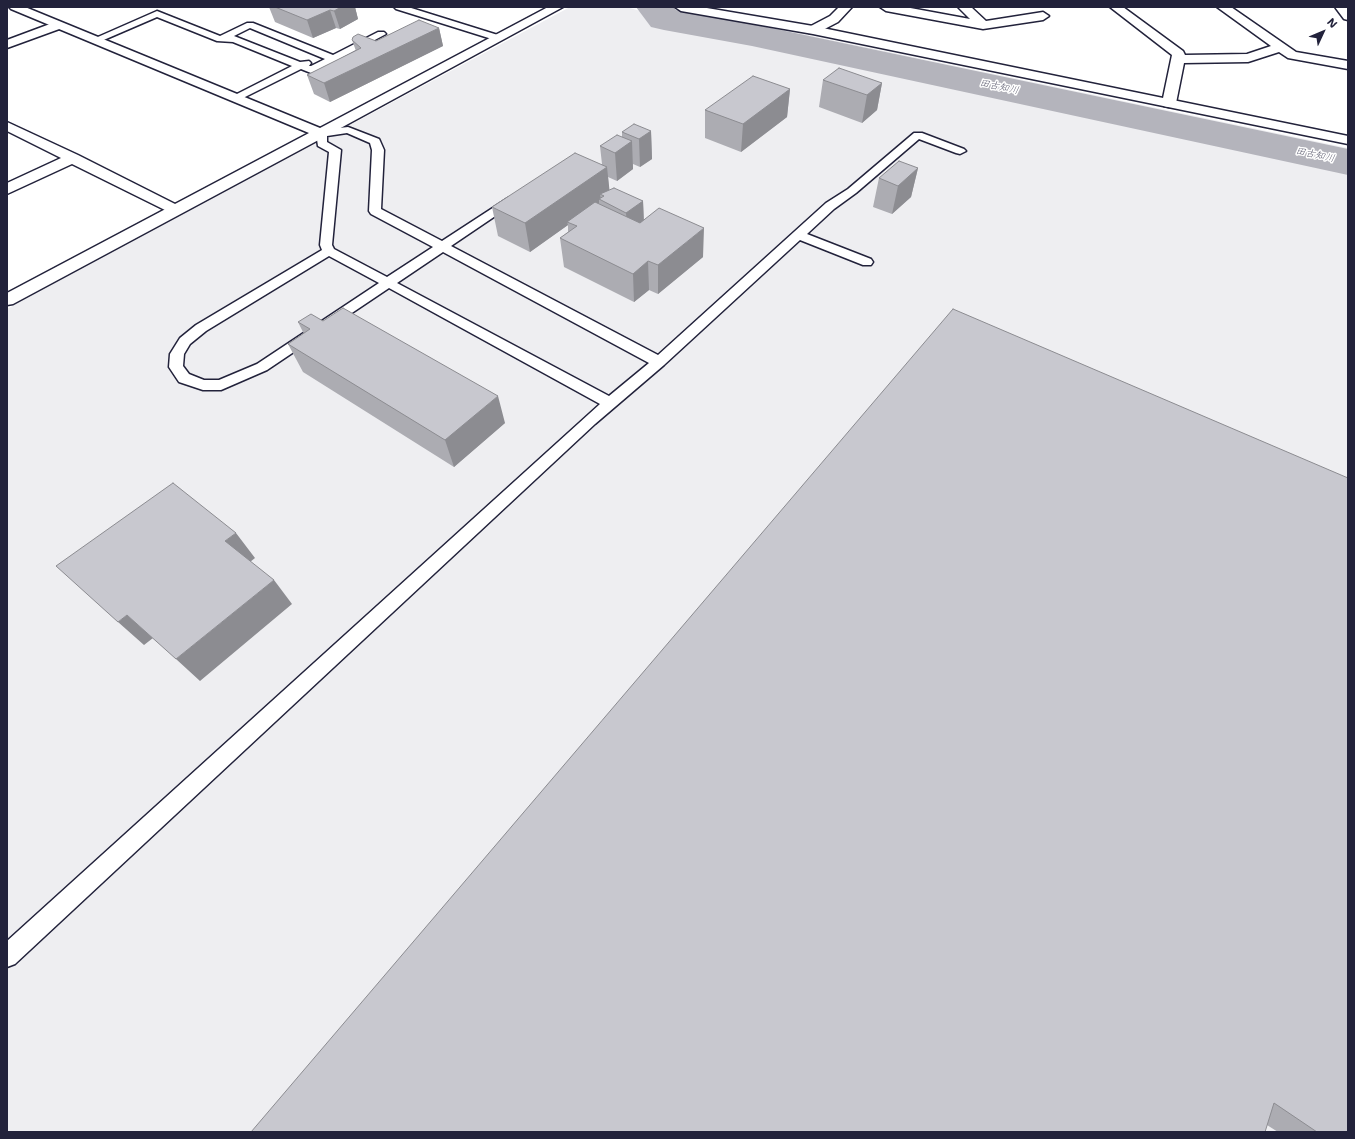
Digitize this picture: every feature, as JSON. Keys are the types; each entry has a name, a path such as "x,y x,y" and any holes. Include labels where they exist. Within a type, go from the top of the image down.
{"street":[{"path":"15,7 321,133"},
{"path":"7,300 557,7"},
{"path":"681,7 813,30 1348,140"},
{"path":"813,30 834,19 846,7"},
{"path":"886,7 983,25 1043,16"},
{"path":"964,7 983,25"},
{"path":"1116,7 1180,54 1169,103"},
{"path":"1223,7 1292,55 1348,65"},
{"path":"1341,7 1348,16"},
{"path":"7,44 58,25"},
{"path":"1179,59 1248,58 1280,48"},
{"path":"7,126 176,210"},
{"path":"7,189 73,158"}],"lane":[{"path":"399,7 498,38"},
{"path":"96,40 156,14 220,38 234,39 312,70 380,34"},
{"path":"220,38 250,25 334,58"},
{"path":"237,98 323,54"},
{"path":"611,403 329,251 326,245 334,150 322,144 321,133 348,130 375,141 378,150 375,211 659,362"},
{"path":"7,956 611,403 659,362 830,206 852,191 918,135 960,151"},
{"path":"329,251 201,328 186,341 177,354 176,367 184,378 203,385 221,385 240,378 262,367 524,192"},
{"path":"798,235 867,262"}],"shaded area":[{"path":"570,7 626,7 644,12 647,9 702,21 751,23 1348,148 1348,1132 7,1132 7,309"}],"building":[{"path":"275,7 341,7 334,11 330,10 307,20"},
{"path":"419,20 439,28 324,83 307,75 361,48 352,40 353,37 358,34 376,41"},
{"path":"839,68 882,83 867,95 823,80"},
{"path":"753,76 790,89 743,124 705,110"},
{"path":"634,124 651,131 639,139 622,132"},
{"path":"617,135 632,141 615,153 600,146"},
{"path":"575,153 607,167 525,223 492,207"},
{"path":"899,161 918,168 898,186 879,178"},
{"path":"614,188 643,201 626,213 599,199 604,196 600,194"},
{"path":"595,202 640,223 659,208 704,228 658,265 648,261 633,274 560,238 577,226 567,222"},
{"path":"343,308 498,396 445,440 288,344 310,329 298,322 311,314 323,321"},
{"path":"953,309 1348,478 1348,1132 1317,1132 1274,1103 1265,1132 251,1132"},
{"path":"173,483 236,533 225,541 274,580 176,659 127,615 118,622 56,566"}],"waterway":[{"name":"田古知川","path":"654,7 664,19 752,35 1348,162"}]}
